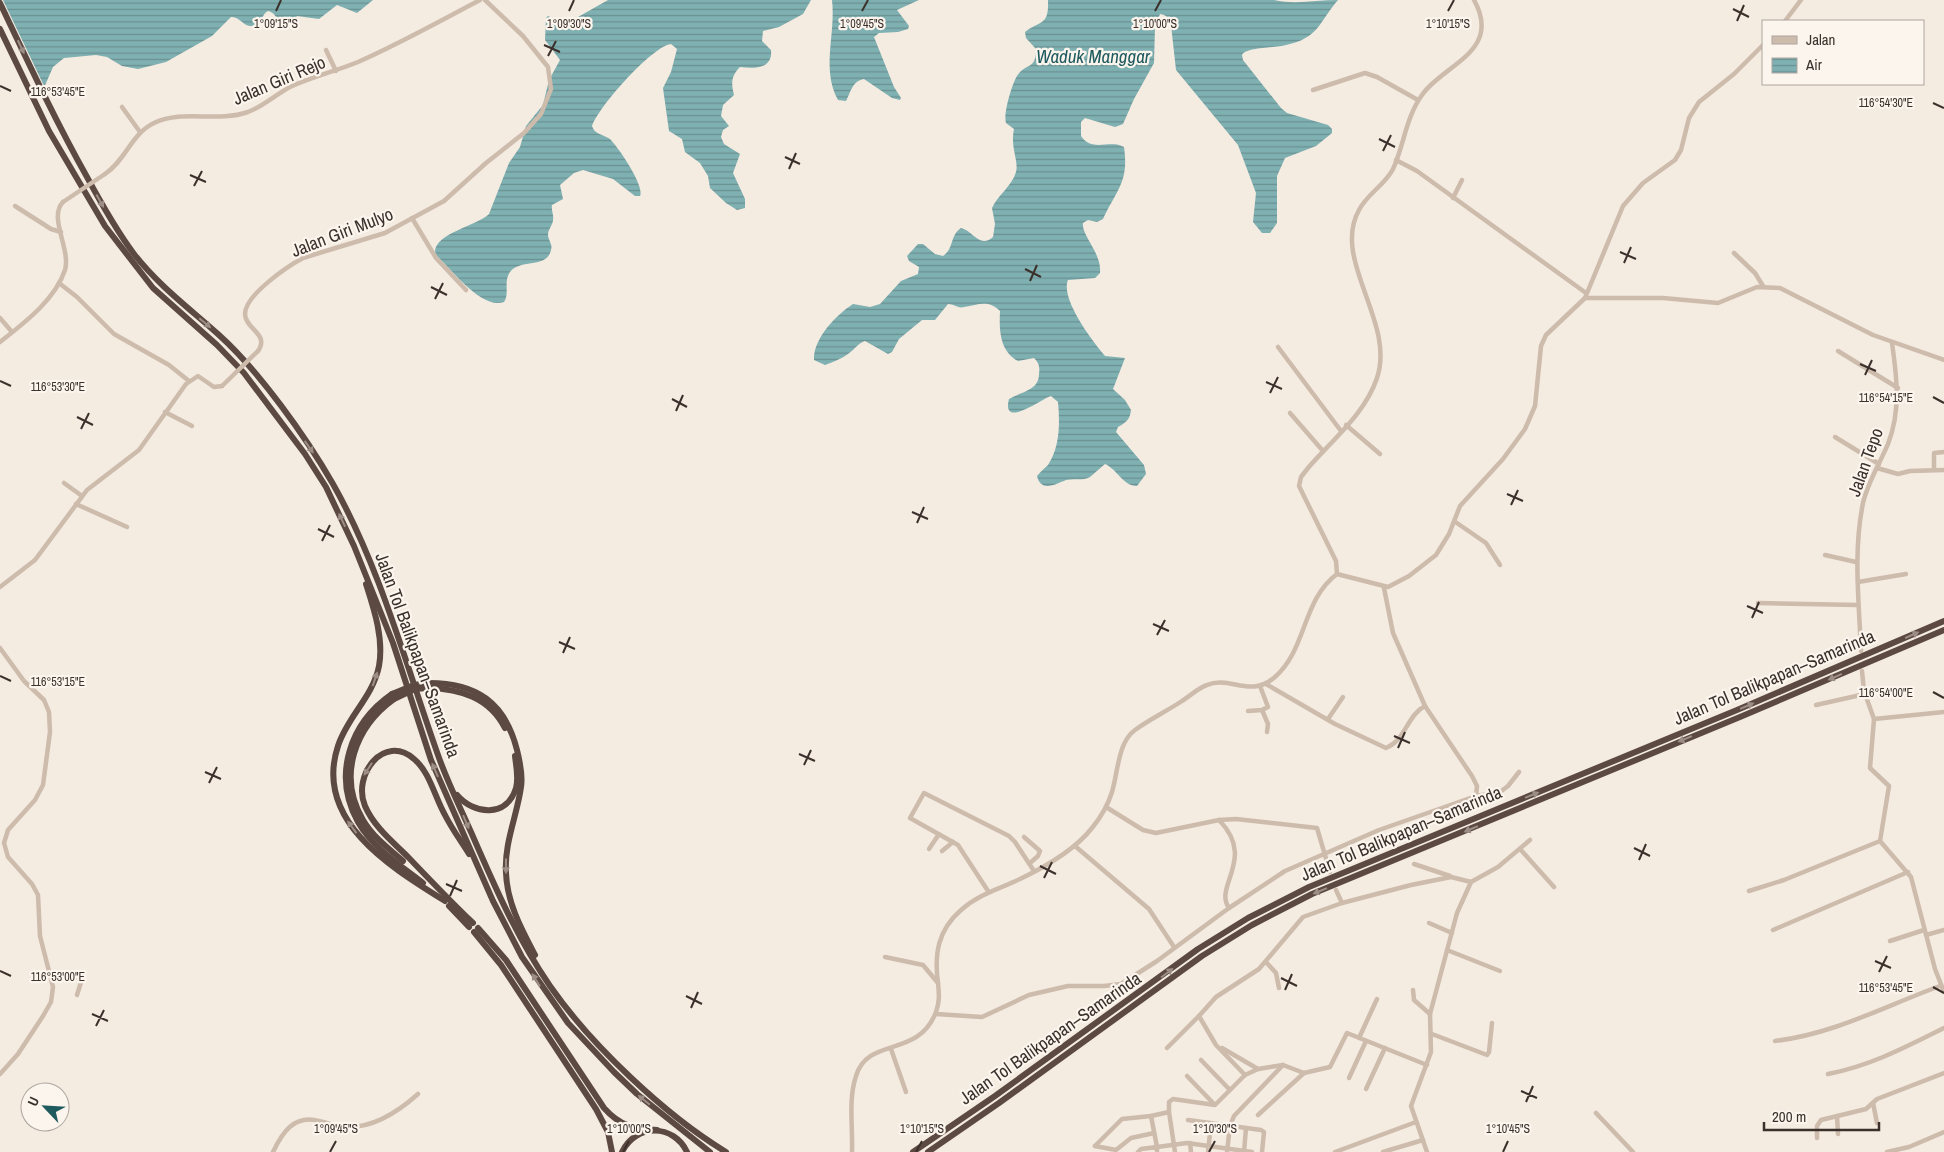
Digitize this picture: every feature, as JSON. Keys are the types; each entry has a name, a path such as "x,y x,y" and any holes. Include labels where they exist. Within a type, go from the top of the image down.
{"highway":[{"name":"Jalan Tol Balikpapan–Samarinda","path":"0,3 59,128 112,223 159,284 220,336 249,366 312,450 333,484 349,517 390,615 439,759 499,898 528,952 551,988 574,1017 644,1089 696,1131 726,1152"},
{"name":"Jalan Tol Balikpapan–Samarinda","path":"0,29 49,132 105,226 153,288 217,345 244,373 284,425 326,487 354,546 393,643 431,760 481,874 522,957 568,1023 637,1094 710,1152"},
{"path":"354,546 374,611 379,638 380,664 373,687 347,727 338,746 334,782 338,798 348,821 361,839 399,872 446,899"},
{"name":"Jalan Tol Balikpapan–Samarinda","path":"912,1152 995,1096 1198,949 1248,918 1309,887 1737,710 1944,621"},
{"name":"Jalan Tol Balikpapan–Samarinda","path":"928,1152 1202,956 1261,920 1312,894 1944,630"},
{"path":"446,899 371,832 362,819 353,795 352,763 361,734 370,719 393,696 428,685 454,684 481,694 501,713 513,736 521,767 522,786 506,852 508,890 512,906 524,934 551,988"},
{"path":"428,685 454,689 478,699 498,717 514,751 517,786 512,797 500,808 492,811 476,809 462,801 453,790"},
{"path":"481,874 444,815 422,767 414,759 400,752 381,755 372,763 362,779 361,794 365,806 378,826 473,928 506,960 604,1108 618,1122 629,1127 657,1130 675,1136 687,1152"},
{"path":"473,928 501,965 596,1109 608,1132 612,1152"},
{"path":"622,1152 628,1142 638,1134 657,1130"}],"street":[{"name":"Jalan Giri Rejo","path":"0,342 42,306 58,283 64,270 66,258 60,232 58,211 63,202 114,168 140,132 153,123 175,117 217,118 246,112 265,104 289,88 336,71 376,53 480,0"},
{"name":"Jalan Giri Mulyo","path":"189,381 198,376 214,387 222,386 258,351 261,338 246,319 245,311 252,298 292,264 303,258 377,236 444,201 536,121 547,103 551,88 548,68 538,52 485,0"},
{"path":"1337,574 1336,561 1299,486 1301,477 1361,409 1376,380 1380,362 1376,326 1353,252 1352,234 1359,209 1390,174 1418,100 1427,88 1462,62 1473,47 1482,23 1481,14 1474,0"},
{"path":"1786,20 1801,0"},
{"path":"1337,574 1384,588 1400,581 1433,558 1444,543 1460,506 1503,459 1531,417 1537,395 1539,356 1546,335 1586,296 1605,254 1623,206 1643,183 1675,160 1681,150 1689,118 1699,102 1734,74 1762,46"},
{"path":"326,50 336,71"},
{"path":"1314,90 1365,73 1418,100"},
{"path":"122,107 140,132"},
{"path":"1396,160 1417,171 1497,227 1586,296 1663,298 1718,303 1763,286 1791,292 1892,343 1943,360"},
{"path":"1453,198 1462,180"},
{"path":"15,206 51,229 60,232"},
{"path":"412,218 436,258 466,290"},
{"path":"1734,253 1755,273 1763,286"},
{"path":"0,587 35,560 93,484 140,450 165,412 189,381 177,370 114,334 77,297 58,283"},
{"path":"0,318 12,332"},
{"name":"Jalan Tepo","path":"1861,651 1856,562 1857,540 1863,503 1891,435 1898,388 1892,343"},
{"path":"1278,347 1341,431"},
{"path":"1838,351 1898,388"},
{"path":"165,412 192,426"},
{"path":"1290,412 1323,451"},
{"path":"1346,426 1380,454"},
{"path":"1835,438 1878,466 1898,474 1910,471 1944,470"},
{"path":"1934,470 1934,453 1944,452"},
{"path":"64,483 82,496"},
{"path":"76,504 126,526"},
{"path":"1454,521 1486,543 1500,565"},
{"path":"1825,555 1856,562"},
{"path":"852,1152 852,1110 856,1075 863,1062 870,1055 891,1049 920,1036 936,1014 940,999 936,953 942,933 956,914 988,891 1034,871 1075,846 1093,827 1106,807 1124,744 1134,731 1208,684 1245,688 1260,686 1266,684 1279,674 1296,651 1314,601 1326,584 1337,574"},
{"path":"1858,582 1880,580 1906,574"},
{"path":"1384,588 1393,633 1425,706 1472,776 1477,786 1476,796"},
{"path":"1758,603 1858,606"},
{"path":"0,648 24,681 46,704 50,717 43,785 35,800 6,833 2,848 12,863 37,891 40,936 51,976 53,993 48,1008 18,1054 0,1074"},
{"path":"1862,672 1865,694 1874,719 1870,768 1889,786 1880,841"},
{"path":"1266,684 1328,719 1386,748 1393,744 1404,732 1415,711 1425,706"},
{"path":"1248,711 1262,710 1268,705 1260,686"},
{"path":"1816,705 1865,694"},
{"path":"1328,719 1343,698"},
{"path":"1262,710 1268,724 1267,732"},
{"path":"1874,719 1944,712"},
{"path":"936,1014 982,1017 1001,1009 1008,1003 1036,993 1068,986 1121,984 1285,871 1379,830 1476,796 1500,792 1508,786 1519,772"},
{"path":"988,891 960,846 910,818 924,792 1012,839 1034,871"},
{"path":"1106,807 1143,830 1156,833 1219,820 1236,819 1318,828 1330,872"},
{"path":"1219,820 1233,838 1235,849 1232,876 1225,891 1229,908"},
{"path":"929,849 939,834"},
{"path":"1024,837 1040,851 1038,856 1030,863"},
{"path":"1427,1152 1416,1122 1412,1103 1427,1065 1432,1034 1430,1014 1457,913 1471,882 1498,867 1530,840"},
{"path":"1775,1041 1820,1032 1942,989 1913,882 1908,872 1880,841"},
{"path":"1749,891 1784,880 1880,841"},
{"path":"942,851 953,842"},
{"path":"1075,846 1149,909 1174,947"},
{"path":"1520,849 1554,887"},
{"path":"1414,864 1471,882"},
{"path":"1773,930 1908,872"},
{"path":"1167,1048 1216,997 1255,972 1266,962 1303,917 1342,903 1452,877"},
{"path":"1336,890 1342,903"},
{"path":"1429,923 1452,932"},
{"path":"1890,941 1925,932 1944,930"},
{"path":"1447,950 1500,971"},
{"path":"885,958 923,965 938,983"},
{"path":"1266,962 1276,973 1279,988"},
{"path":"51,976 62,973 82,979 77,995"},
{"path":"1412,990 1414,1000 1430,1014"},
{"path":"1359,1038 1377,1000"},
{"path":"1199,1016 1216,1045 1245,1075"},
{"path":"1432,1034 1486,1055 1489,1052 1492,1023"},
{"path":"1828,1074 1851,1070 1894,1054 1944,1028"},
{"path":"1258,1115 1304,1073 1331,1066 1346,1034 1427,1065"},
{"path":"1349,1078 1366,1041"},
{"path":"1216,1045 1258,1069"},
{"path":"1366,1089 1385,1048"},
{"path":"891,1049 906,1092"},
{"path":"1200,1060 1230,1090"},
{"path":"1175,1152 1169,1112 1169,1102 1173,1099 1215,1104 1245,1075 1258,1069 1283,1065 1304,1073"},
{"path":"1227,1150 1230,1126 1234,1116 1283,1065"},
{"path":"1817,1138 1817,1126 1821,1120 1866,1109 1879,1098 1944,1073"},
{"path":"1187,1076 1215,1104"},
{"path":"273,1152 285,1130 298,1121 312,1119 341,1127 359,1126 382,1118 418,1094"},
{"path":"1872,1103 1877,1122"},
{"path":"1154,1133 1131,1138 1116,1150 1095,1146 1122,1119 1169,1112"},
{"path":"1596,1113 1633,1152"},
{"path":"1151,1116 1157,1149"},
{"path":"1836,1116 1838,1134"},
{"path":"1188,1120 1263,1131 1262,1152"},
{"path":"1335,1152 1416,1122"},
{"path":"1208,1149 1211,1124"},
{"path":"1244,1152 1246,1128"},
{"path":"1887,1152 1909,1147 1944,1132"},
{"path":"1383,1152 1423,1140"},
{"path":"1190,1143 1191,1152"},
{"path":"1138,1152 1141,1149 1157,1149 1174,1144 1190,1143 1208,1149 1252,1152"}],"water":[{"path":"0,0 373,0 357,13 337,5 319,19 297,16 287,28 281,24 274,14 268,11 258,24 252,26 248,26 231,17 212,36 166,62 138,69 122,66 107,57 96,55 64,58 53,67 43,90"},
{"path":"608,0 811,0 803,14 779,27 763,31 762,41 771,50 769,61 756,68 740,67 732,80 734,95 723,105 721,116 729,126 723,130 721,137 724,144 740,154 733,173 745,199 745,208 737,210 726,203 710,188 708,176 700,163 685,152 682,139 669,131 663,88 671,72 677,49 671,44 667,45 648,58 625,81 604,106 592,126 597,133 610,139 619,150 639,184 640,196 635,196 613,179 583,170 574,173 560,185 563,199 552,205 553,222 548,235 551,244 549,256 539,262 520,265 510,272 504,302 495,303 486,300 477,295 459,279 437,256 435,252 437,245 449,235 489,214 509,163 520,147 526,126 543,105 549,80 560,60 545,40 546,18 548,16 561,21 571,21"},
{"path":"832,0 919,0 897,10 909,26 908,29 898,32 879,33 874,37 894,87 901,98 900,100 892,98 864,79 854,84 846,101 838,100 830,76"},
{"name":"Waduk Manggar","path":"1048,0 1274,0 1298,2 1338,0 1317,28 1305,38 1286,45 1249,50 1242,55 1243,60 1287,113 1328,125 1332,129 1332,133 1316,146 1285,158 1277,176 1277,223 1270,233 1262,233 1253,222 1256,193 1238,145 1176,70 1171,25 1166,16 1160,14 1155,27 1154,63 1134,99 1123,124 1115,127 1085,118 1081,122 1081,136 1090,144 1113,144 1124,147 1125,169 1121,185 1103,219 1097,222 1088,220 1083,223 1085,233 1098,258 1100,273 1095,278 1068,280 1067,288 1073,309 1079,320 1105,356 1125,358 1113,389 1125,400 1131,410 1128,420 1118,427 1116,432 1144,465 1146,474 1137,486 1128,483 1105,464 1087,478 1066,480 1049,486 1045,486 1039,481 1037,476 1048,465 1057,443 1059,426 1058,402 1051,396 1017,412 1011,412 1008,408 1009,399 1032,388 1036,384 1039,367 1034,358 1018,361 1007,352 1002,340 1000,311 991,305 958,307 948,304 935,320 922,320 899,339 892,352 888,354 865,341 845,356 825,365 814,360 817,344 821,336 846,309 853,304 870,307 880,304 901,281 918,274 919,267 909,261 907,256 918,244 923,244 935,254 943,256 949,250 955,234 961,228 980,240 984,241 993,237 995,224 992,208 1011,182 1017,168 1013,142 1014,129 1006,123 1005,119 1009,99 1017,76 1032,64 1036,56 1036,49 1026,38 1025,32 1043,21 1047,14"}],"pier":[{"path":"0,0 3,0 46,90 42,94 35,95 0,30"}]}
